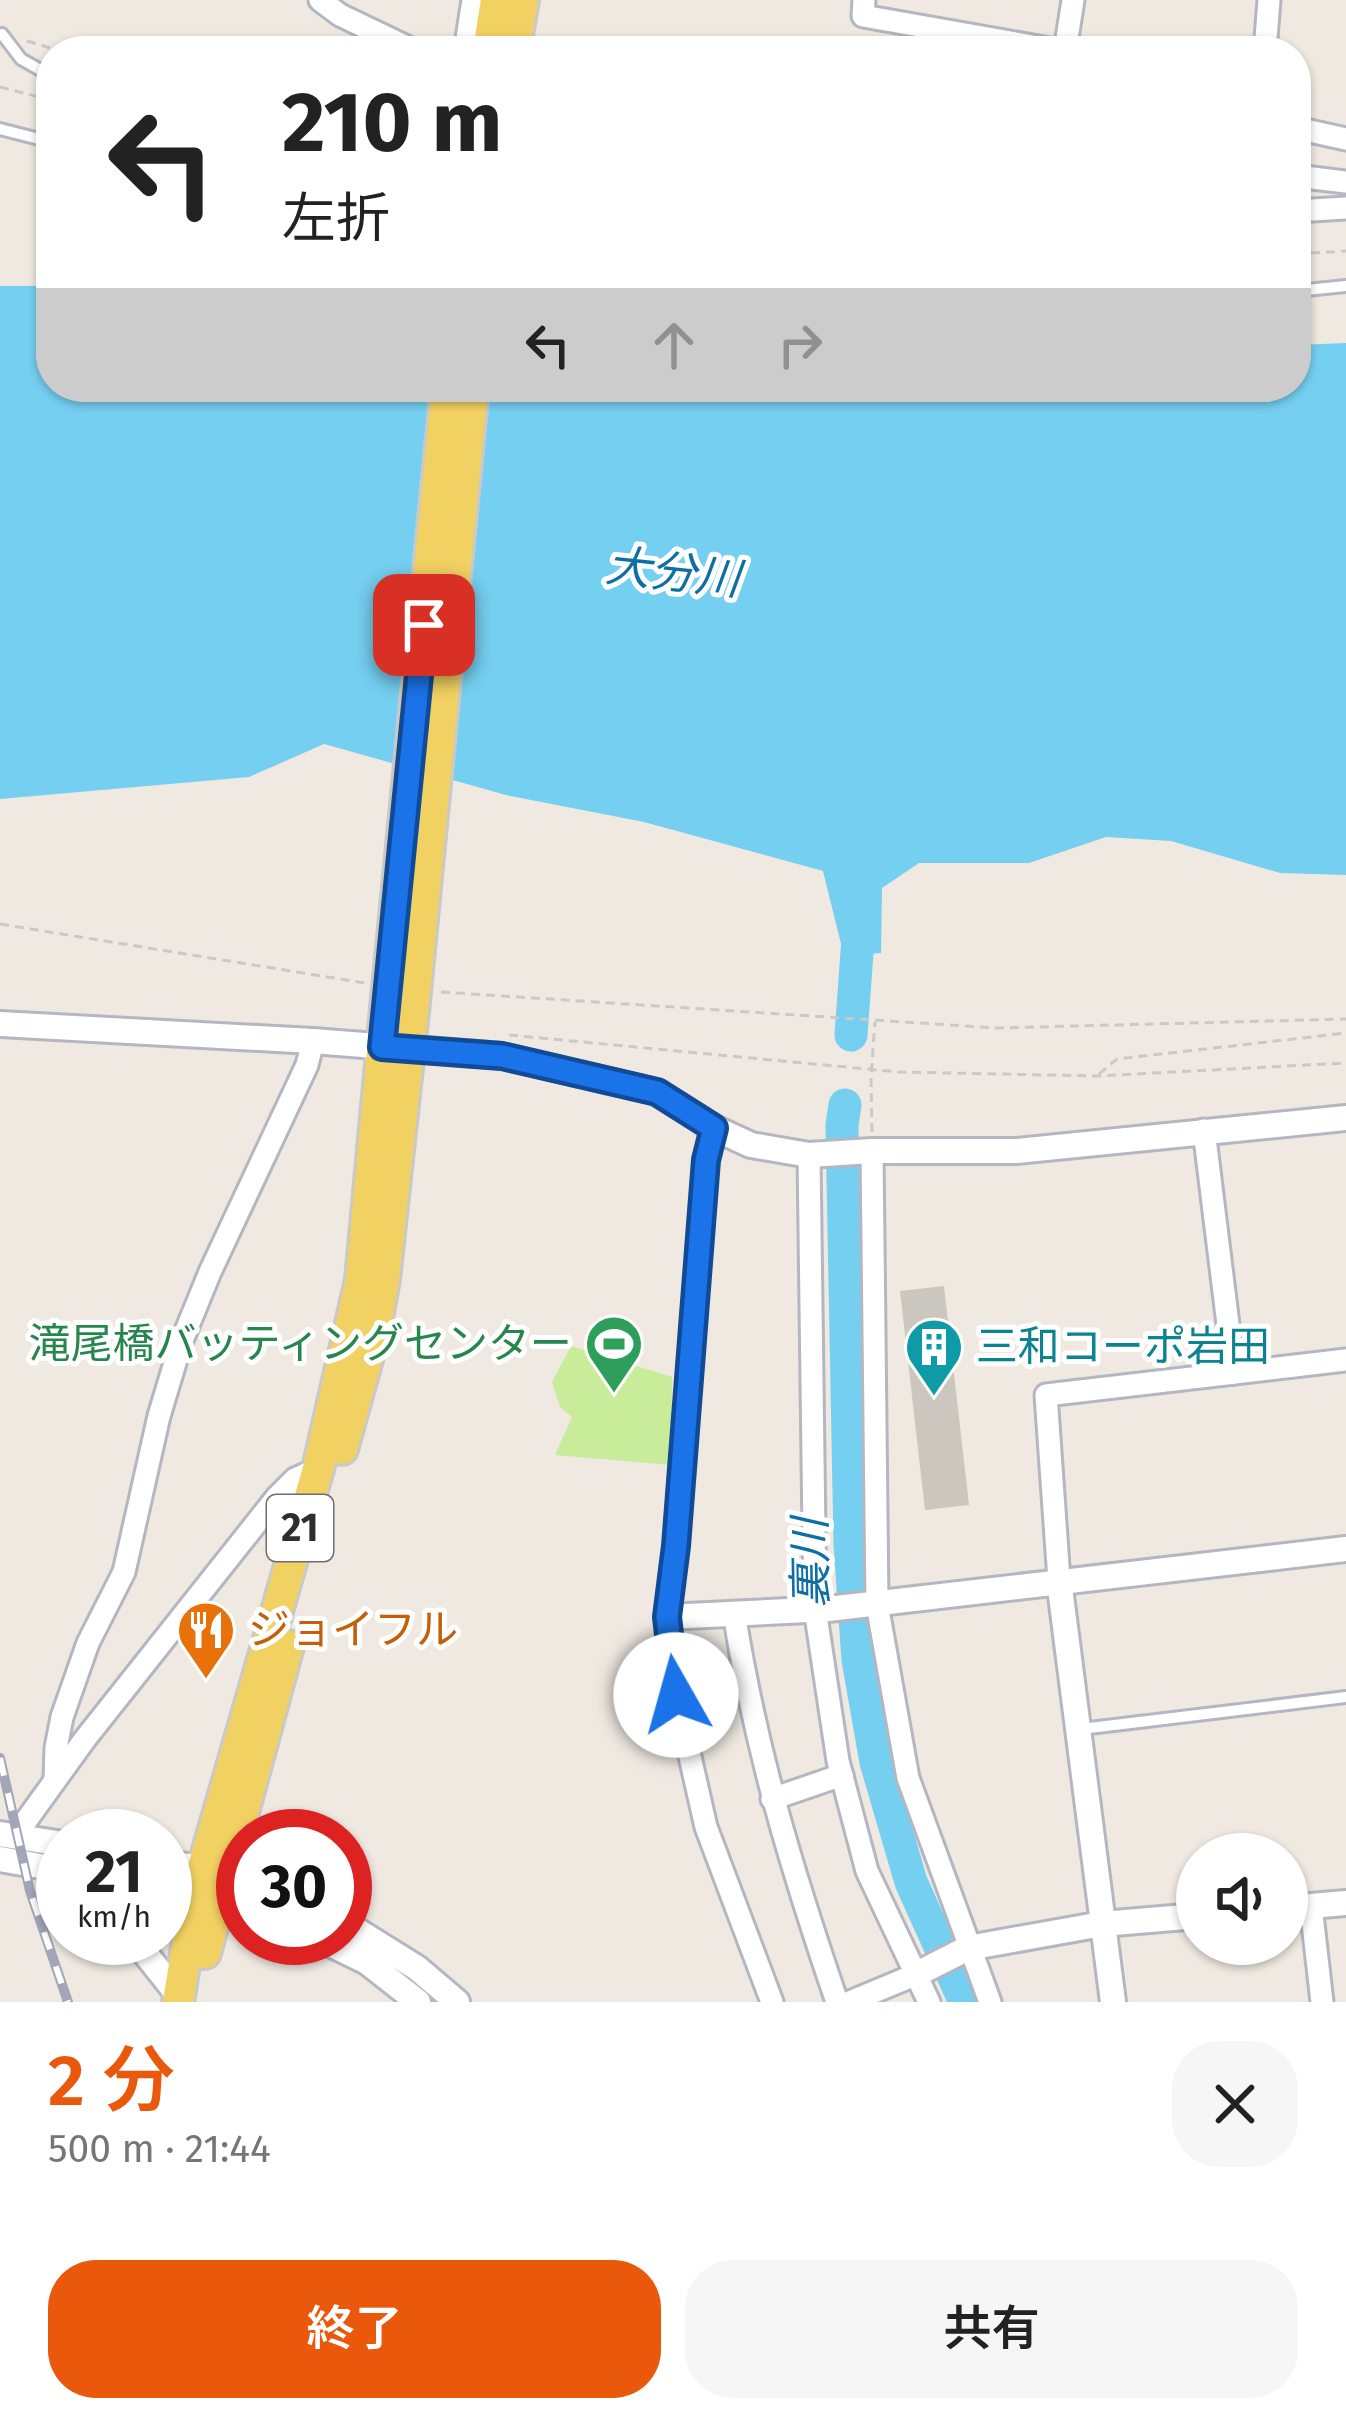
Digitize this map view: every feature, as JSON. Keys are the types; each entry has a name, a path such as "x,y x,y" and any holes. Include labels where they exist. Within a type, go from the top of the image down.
{"main road":[{"path":"490,36 496,0"},
{"path":"517,36 523,0"},
{"name":"21","path":"243,1809 374,1334 384,1279 396,1049 445,402"},
{"name":"21","path":"399,1010 471,402"},
{"name":"21","path":"240,1809 361,1280 396,1049"},
{"name":"21","path":"185,2000 216,1906"}],"street":[{"path":"320,0 384,36"},
{"path":"467,36 473,0"},
{"path":"864,0 862,16 977,36"},
{"path":"1066,36 1072,0"},
{"path":"1266,36 1269,0"},
{"path":"1311,131 1346,139"},
{"path":"1311,178 1346,182"},
{"path":"1311,210 1346,208"},
{"path":"0,1024 502,1056 657,1092 751,1145 822,1154 1016,1151 1346,1118"},
{"path":"55,1779 62,1717 88,1643 124,1571 159,1416 181,1343 307,1065 313,1041"},
{"path":"714,1128 706,1160 667,1617 676,1695 706,1827 772,2002"},
{"path":"1204,1130 1234,1372"},
{"path":"867,1151 872,1604 908,1778 965,1949 990,2002"},
{"path":"822,1154 822,1609 842,1775 867,1870 923,1970 929,2002"},
{"path":"1113,2002 1058,1580 1046,1395 1346,1360"},
{"path":"8,1835 277,1497 295,1479 318,1469"},
{"path":"667,1617 872,1604 1346,1549"},
{"path":"734,1613 751,1717 772,1799 837,2002"},
{"path":"772,1799 842,1775"},
{"path":"0,1859 36,1865"},
{"path":"1308,1906 1346,1903"},
{"path":"851,2002 965,1949 1102,1924 1176,1918"},
{"path":"372,1940 417,1968 457,2002"},
{"path":"1308,1944 1322,2002"},
{"path":"156,1965 185,2000"},
{"path":"371,1965 418,2002"}],"lane":[{"path":"2,34 21,59 36,68"},
{"path":"0,129 36,138"},
{"path":"1311,290 1346,286"},
{"path":"1079,1730 1346,1696"}],"path":[{"path":"2,34 36,44"},
{"path":"0,87 36,96"},
{"path":"1311,253 1346,251"},
{"path":"835,1017 997,1028 1346,1019"},
{"path":"867,1151 875,1020"},
{"path":"1097,1076 1117,1059 1346,1033"},
{"path":"502,1034 871,1070 1097,1076 1346,1063"}],"green space":[{"name":"滝尾橋バッティングセンター","path":"571,1346 672,1377 671,1465 555,1455 572,1417 560,1407 552,1382"}],"water":[{"name":"大分川","path":"0,286 36,286 36,402 1311,402 1311,344 1346,343 1346,875 1280,873 1171,841 1106,837 1029,863 919,863 882,888 881,953 844,956 823,871 644,822 506,795 324,744 249,777 0,799"}],"building":[{"name":"三和コーポ岩田","path":"944,1286 969,1505 925,1510 900,1291"}],"waterway":[{"name":"裏川","path":"851,1035 860,911"},
{"name":"裏川","path":"845,1105 850,1544 858,1660 876,1762 911,1882 965,2002"}],"railway":[{"path":"0,1758 30,1891 68,2002"}],"place":[{"name":"滝尾橋バッティングセンター","path":"614,1395"},
{"name":"三和コーポ岩田","path":"934,1398"},
{"name":"ジョイフル","path":"206,1681"}],"route":[{"path":"424,625 382,1047 502,1056 657,1092 714,1128 706,1160 667,1617 676,1695"}]}
